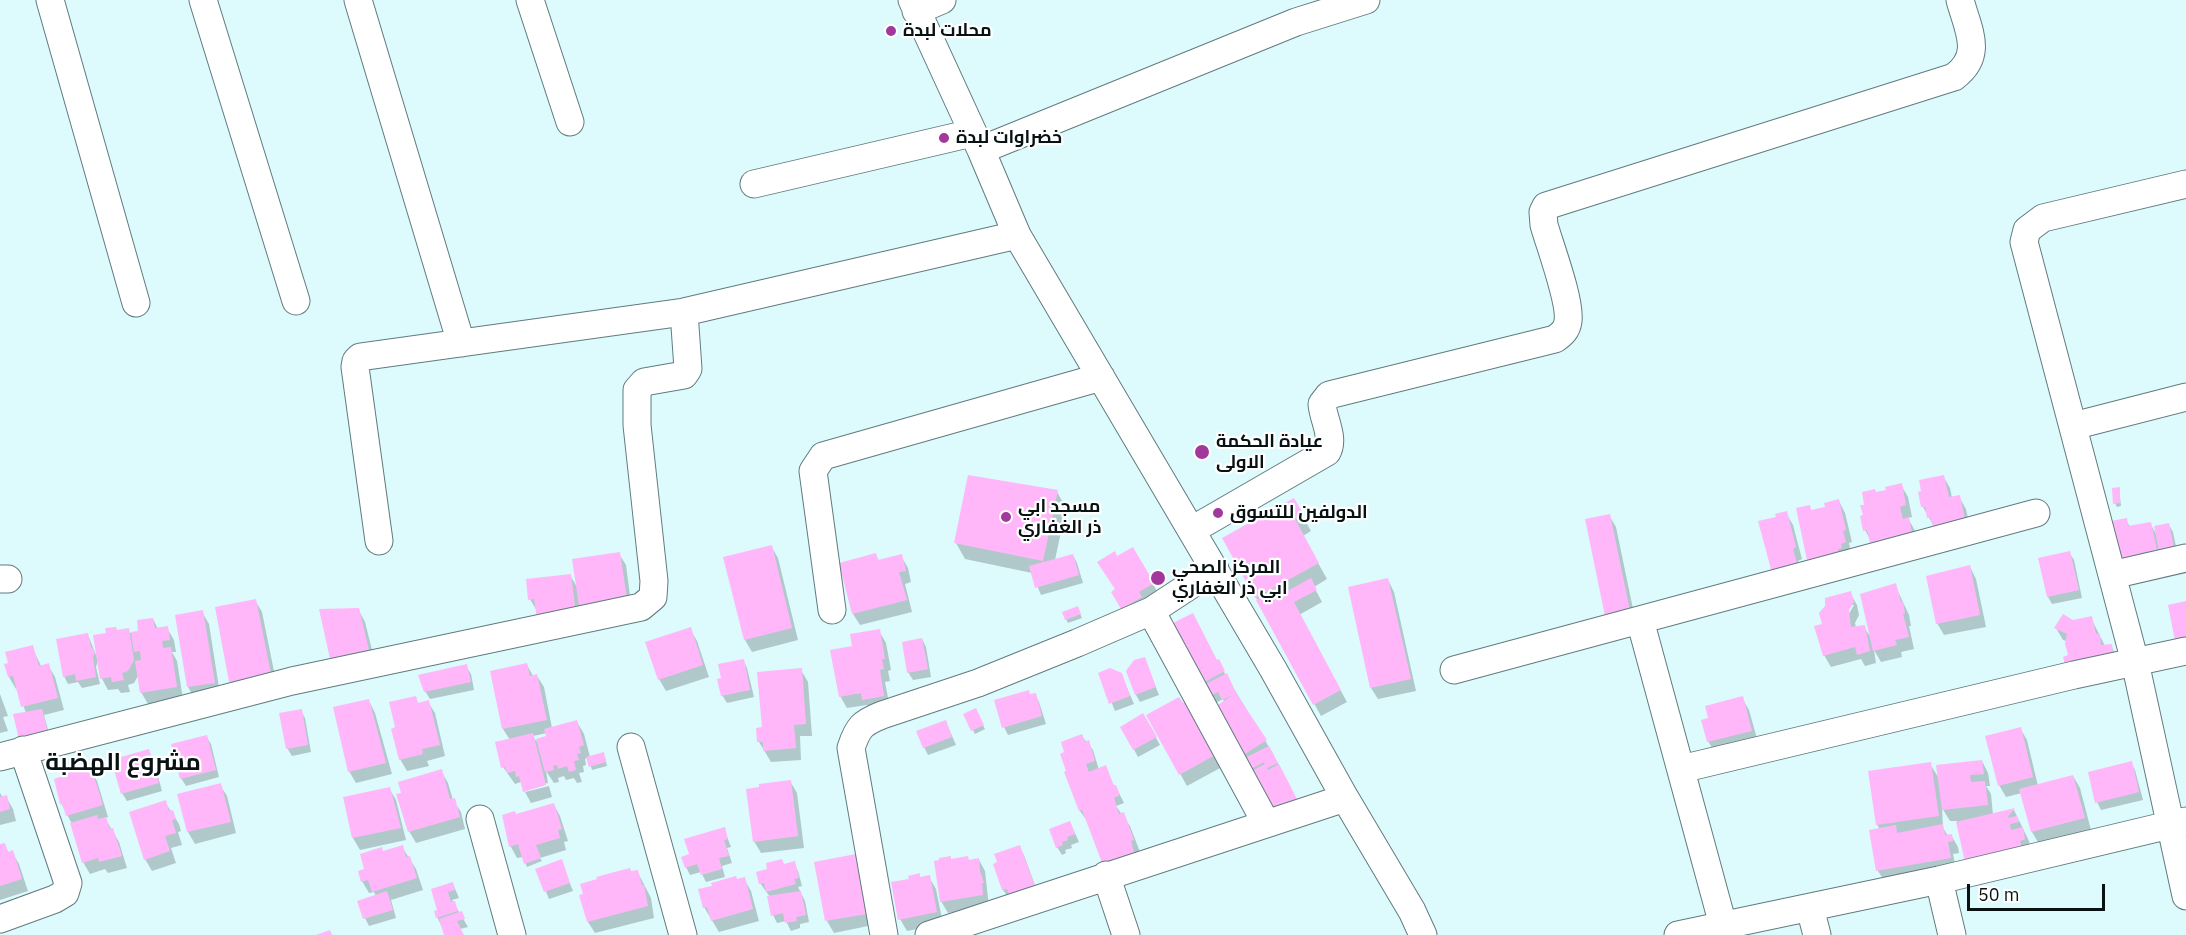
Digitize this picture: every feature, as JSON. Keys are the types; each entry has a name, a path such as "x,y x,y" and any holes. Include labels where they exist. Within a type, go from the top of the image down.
{"street":[{"path":"50,0 136,303"},
{"path":"203,0 296,301"},
{"path":"358,0 461,344"},
{"path":"530,0 570,122"},
{"path":"942,0 914,5 1017,235 1215,569 1412,911 1423,935"},
{"path":"754,184 976,142 1296,22 1366,0"},
{"path":"1192,530 1328,452 1330,439 1322,404 1329,395 1555,339 1564,332 1568,320 1566,300 1544,225 1543,212 1546,206 1954,77 1964,70 1971,59 1972,45 1959,0"},
{"path":"2186,184 2043,218 2027,230 2024,242 2178,823 2186,896"},
{"path":"379,541 355,367 360,357 684,312 1017,235"},
{"path":"0,918 55,899 65,893 68,883 12,753 292,681 641,607 653,597 654,581 637,425 638,390 644,382 684,375 688,369 684,312"},
{"path":"832,610 813,471 823,456 1101,377"},
{"path":"2073,426 2186,396"},
{"path":"1454,670 2036,513"},
{"path":"2112,575 2186,558"},
{"path":"884,935 851,748 857,730 866,722 882,715 978,683 1151,611 1215,569"},
{"path":"1151,611 1266,823"},
{"path":"1640,620 1723,925"},
{"path":"1681,770 2186,651"},
{"path":"632,747 683,935"},
{"path":"929,935 1345,798"},
{"path":"480,819 512,935"},
{"path":"1678,935 1939,880 2178,823"},
{"path":"1106,875 1126,935"},
{"path":"1939,880 1953,935"},
{"path":"1810,908 1816,935"}],"building":[{"name":"مسجد ابي ذر الغفاري","path":"968,475 1058,490 1043,561 954,543"},
{"path":"1944,475 1949,497 1960,495 1965,520 1933,527 1930,517 1927,518 1925,507 1921,507 1918,492 1921,491 1919,480"},
{"path":"1902,483 1906,505 1900,507 1903,519 1909,517 1912,533 1870,543 1867,530 1863,531 1860,516 1863,515 1860,505 1864,505 1862,492 1875,489 1876,492 1886,490 1885,487"},
{"path":"2120,487 2120,503 2113,504 2112,488"},
{"path":"1294,498 1303,514 1295,519 1319,563 1255,598 1222,538"},
{"path":"1839,499 1846,530 1843,531 1846,542 1841,544 1842,548 1838,549 1839,553 1807,560 1796,508 1810,505 1811,510 1825,507 1824,503"},
{"path":"1787,511 1796,547 1793,549 1798,567 1772,573 1758,521 1776,517 1775,514"},
{"path":"1610,514 1631,616 1606,621 1585,519"},
{"path":"2127,518 2128,526 2151,522 2157,550 2140,553 2142,565 2121,569 2111,521"},
{"path":"2169,523 2175,553 2160,557 2154,526"},
{"path":"772,545 792,628 744,640 723,557"},
{"path":"1133,547 1154,583 1139,592 1142,597 1121,609 1111,592 1115,589 1097,562 1115,551 1117,556"},
{"path":"2070,551 2079,590 2047,597 2038,558"},
{"path":"620,552 627,599 579,606 572,559"},
{"path":"876,553 878,560 902,554 906,571 899,572 907,600 852,614 839,563"},
{"path":"1073,554 1079,575 1035,588 1029,566"},
{"path":"1970,565 1980,615 1936,624 1926,576"},
{"path":"571,574 576,614 537,619 534,599 528,600 526,579"},
{"path":"1311,578 1317,590 1294,602 1341,690 1313,705 1256,600 1278,587 1282,594"},
{"path":"1388,578 1411,679 1370,688 1348,587"},
{"path":"1896,583 1901,602 1903,601 1905,613 1903,614 1909,637 1895,640 1897,645 1873,651 1860,594"},
{"path":"1851,591 1854,602 1849,610 1851,627 1865,625 1870,651 1857,655 1855,647 1823,656 1814,626 1822,624 1819,613 1825,606 1825,598"},
{"path":"256,599 271,674 229,682 215,607"},
{"path":"2186,601 2186,644 2176,646 2168,605"},
{"path":"1078,606 1081,614 1065,620 1062,612"},
{"path":"359,608 369,650 330,659 319,609"},
{"path":"203,610 215,683 187,687 175,615"},
{"path":"1193,613 1225,671 1199,685 1193,674 1206,666 1194,672 1169,625"},
{"path":"2063,614 2073,620 2092,616 2096,634 2100,634 2101,645 2112,644 2114,659 2067,672 2063,657 2068,655 2065,644 2067,634 2054,628"},
{"path":"153,618 155,628 168,626 170,640 162,641 163,648 171,647 177,687 140,693 135,661 141,660 140,651 134,652 131,632 138,631 137,620"},
{"path":"116,627 117,630 129,628 134,660 128,671 122,673 124,680 112,682 111,677 100,679 93,635 106,633 105,628"},
{"path":"691,627 703,665 658,680 645,642"},
{"path":"880,629 885,659 882,659 884,669 880,670 884,696 862,700 861,693 839,697 830,650 852,646 850,634"},
{"path":"88,633 91,647 95,651 93,658 96,677 76,681 75,674 63,677 56,639"},
{"path":"922,638 928,669 907,673 902,642"},
{"path":"33,645 39,666 49,663 58,698 21,707 13,676 8,677 4,664 8,663 5,652"},
{"path":"1145,657 1156,687 1135,695 1126,671 1134,660"},
{"path":"744,659 750,690 721,696 717,679 721,678 718,664"},
{"path":"527,663 530,676 537,674 547,720 502,729 490,671"},
{"path":"467,664 471,682 424,692 418,675"},
{"path":"802,668 806,724 794,725 796,748 763,751 763,742 757,742 756,728 762,727 757,672"},
{"path":"1110,668 1122,673 1130,696 1109,704 1098,673"},
{"path":"1227,673 1236,693 1267,740 1240,757 1210,710 1233,695 1222,700 1218,692 1206,698 1200,687"},
{"path":"1029,690 1030,694 1036,693 1042,716 1002,728 994,700"},
{"path":"416,696 418,703 429,700 440,745 422,749 423,754 399,760 391,729 395,727 389,702"},
{"path":"1743,696 1752,731 1707,742 1701,720 1708,718 1705,706"},
{"path":"1179,697 1183,703 1187,700 1217,754 1179,775 1146,715"},
{"path":"369,699 386,763 348,772 333,707"},
{"path":"976,708 984,725 971,731 963,714"},
{"path":"42,709 49,736 21,748 13,714"},
{"path":"302,709 308,745 286,749 279,713"},
{"path":"1143,713 1157,737 1133,750 1120,727"},
{"path":"577,720 584,745 579,747 581,753 577,754 579,760 574,761 576,770 569,772 567,766 558,769 557,765 553,766 554,770 545,772 536,739 546,736 544,729"},
{"path":"946,720 952,737 923,748 916,731"},
{"path":"2021,727 2033,777 1998,786 1985,736"},
{"path":"533,733 546,785 523,792 519,776 516,777 515,771 507,773 505,767 501,768 495,742"},
{"path":"1082,734 1085,742 1089,740 1095,761 1086,764 1089,772 1106,765 1120,795 1114,798 1119,814 1124,812 1134,840 1131,841 1135,856 1104,868 1082,810 1079,811 1064,772 1066,771 1060,754 1064,752 1061,742"},
{"path":"207,735 216,770 180,779 171,744"},
{"path":"1269,746 1278,763 1267,768 1268,770 1279,764 1297,799 1268,814 1248,773 1265,764 1264,762 1247,771 1241,760"},
{"path":"149,749 159,783 121,794 111,760"},
{"path":"604,752 606,762 589,767 586,757"},
{"path":"1982,760 1984,774 1970,775 1971,782 1985,781 1988,805 1942,810 1936,765"},
{"path":"2132,761 2139,792 2095,803 2088,772"},
{"path":"1931,762 1939,816 1876,825 1868,771"},
{"path":"91,767 103,805 66,816 62,803 60,804 54,779 66,775 65,773"},
{"path":"442,769 450,799 455,798 460,817 408,832 396,794 401,793 398,782"},
{"path":"2073,775 2085,818 2031,832 2019,789"},
{"path":"791,780 798,836 753,842 746,789 759,787 759,784"},
{"path":"221,783 231,822 187,832 177,794"},
{"path":"390,787 401,828 352,838 343,797"},
{"path":"7,795 10,809 0,812 0,797"},
{"path":"166,800 169,811 173,810 176,819 172,820 176,833 165,836 170,851 144,860 129,812"},
{"path":"554,803 562,829 558,830 560,838 536,845 541,858 524,864 518,844 509,847 502,815 515,811 516,814"},
{"path":"2015,808 2007,818 2017,816 2019,822 2010,824 2011,830 2023,827 2025,839 2020,841 2022,848 1965,862 1956,822"},
{"path":"97,815 98,819 106,817 110,829 113,828 122,856 99,862 98,858 82,863 70,823"},
{"path":"1070,821 1075,834 1067,837 1068,840 1062,842 1063,845 1056,848 1049,829"},
{"path":"1943,824 1945,835 1952,834 1953,841 1948,842 1951,858 1876,871 1869,830 1896,825 1897,833"},
{"path":"725,827 728,839 724,840 729,856 719,858 722,869 701,875 697,864 685,868 681,857 689,854 684,839"},
{"path":"5,843 8,852 13,850 22,879 0,886 0,844"},
{"path":"403,845 406,857 410,856 417,878 372,892 368,880 361,882 358,871 364,869 360,854 382,847 383,851"},
{"path":"1020,845 1037,892 1011,901 1007,889 1002,890 993,864 997,862 994,854"},
{"path":"856,854 867,914 825,921 814,862"},
{"path":"951,856 951,859 968,856 969,860 979,858 984,883 982,883 983,895 940,902 934,861"},
{"path":"562,859 570,883 544,892 535,869"},
{"path":"782,859 784,864 795,861 799,878 794,879 796,884 766,892 764,883 759,884 756,872 767,869 766,863"},
{"path":"630,868 631,871 638,870 648,906 587,922 579,895 583,894 580,884"},
{"path":"920,873 920,877 930,875 937,912 898,920 891,882 909,879 908,876"},
{"path":"736,876 737,879 745,877 753,909 711,921 707,907 703,908 698,889"},
{"path":"453,882 455,890 448,892 451,902 455,901 458,911 436,918 434,911 437,910 431,889"},
{"path":"387,891 393,910 363,919 357,901"},
{"path":"801,891 806,915 796,917 797,921 785,923 783,913 771,916 767,896"},
{"path":"462,911 465,919 457,921 464,935 444,935 439,919"},
{"path":"330,930 332,935 316,935"}],"place":[{"name":"محلات لبدة","path":"891,31"},
{"name":"خضراوات لبدة","path":"944,138"},
{"name":"عيادة الحكمة الاولى","path":"1202,452"},
{"name":"الدولفين للتسوق","path":"1218,513"},
{"name":"مسجد ابي ذر الغفاري","path":"1006,517"},
{"name":"المركز الصحي ابي ذر الغفاري","path":"1158,578"}],"district":[{"name":"مشروع الهضبة","path":"123,763"}]}
